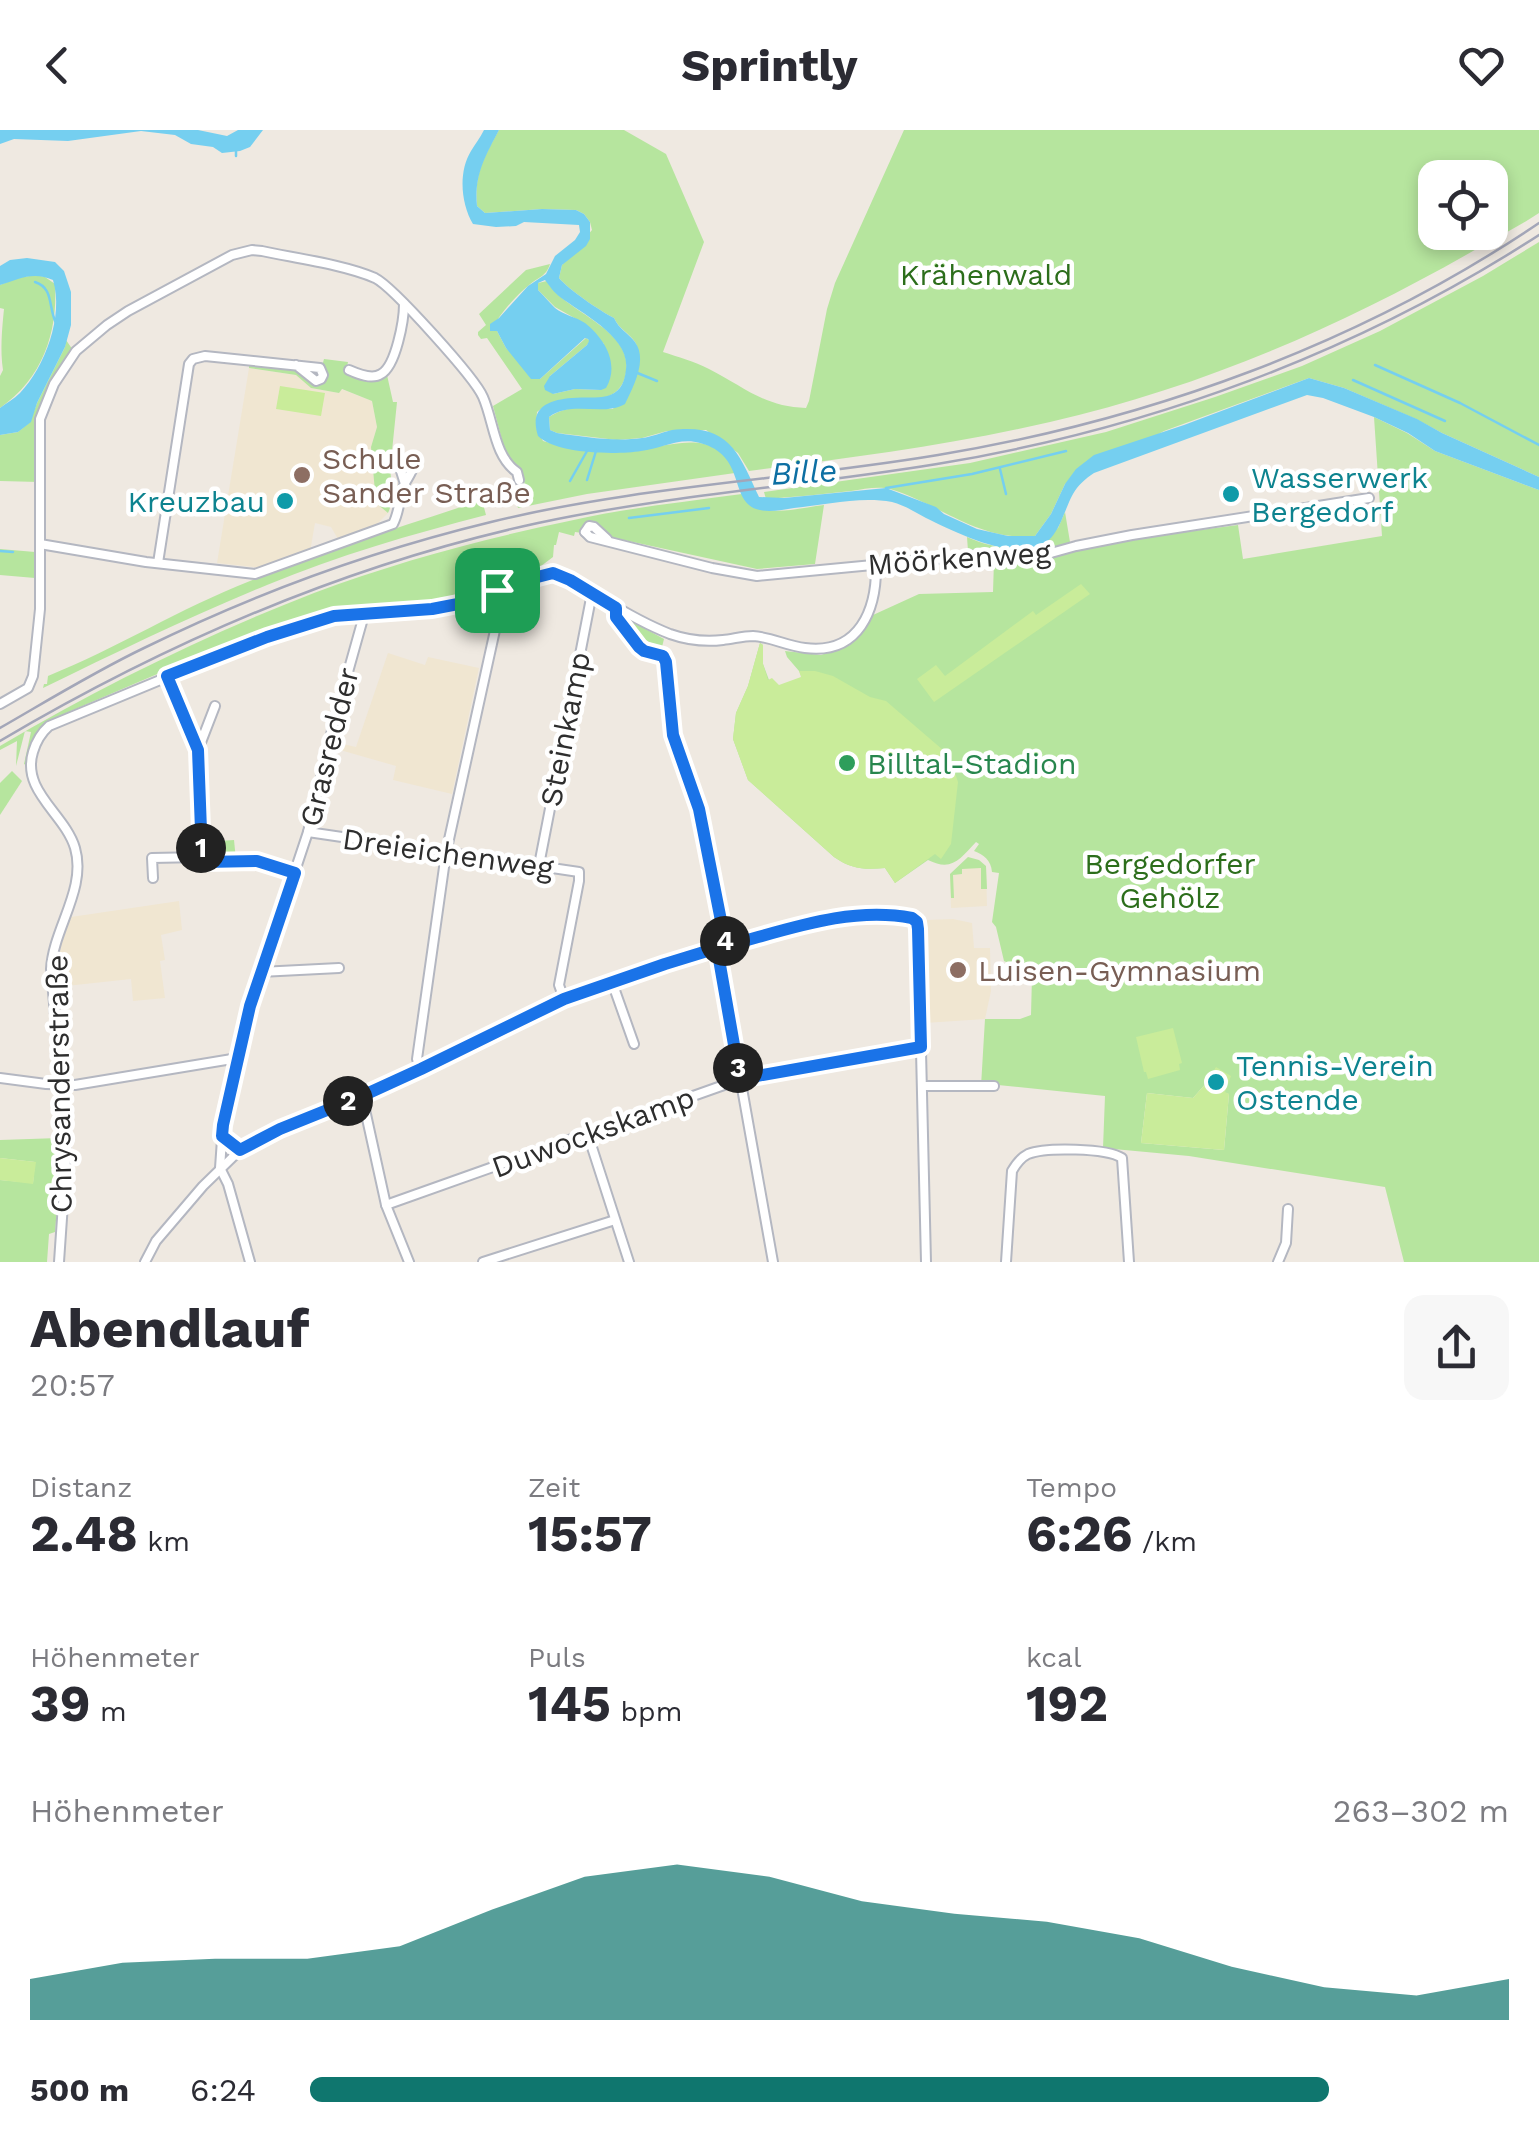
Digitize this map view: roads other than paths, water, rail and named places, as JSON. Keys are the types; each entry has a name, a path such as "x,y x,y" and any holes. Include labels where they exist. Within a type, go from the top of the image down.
{"street":[{"path":"0,704 30,686 33,676 40,608 38,443 42,411 57,379 76,351 107,325 232,255 262,250 374,278 388,287 466,370 481,392 508,466"},
{"path":"349,370 366,376 385,371 404,324 404,304"},
{"path":"158,564 189,364 204,356 296,365"},
{"path":"40,544 158,564 255,574 393,524 404,484"},
{"name":"Möörkenweg","path":"585,532 590,538 758,576 978,555 1033,558 1132,535 1370,498"},
{"path":"295,873 257,861 205,862 198,750 167,676 341,614 458,604 553,573 674,636 722,640 748,636 824,648 850,638 866,618 875,598 876,564"},
{"path":"421,1069 417,1059 446,853 501,603 497,590"},
{"name":"Steinkamp","path":"538,865 592,593"},
{"path":"616,608 616,617 639,647 663,656 666,662 673,735 699,809 740,1079 773,1262"},
{"name":"Grasredder","path":"220,1168 222,1136 260,972 308,832 364,615"},
{"name":"Chrysanderstraße","path":"59,1262 66,1160 51,960 73,891 77,856 72,839 31,777 31,759 44,730 56,722 167,676"},
{"path":"198,750 215,706"},
{"name":"Dreieichenweg","path":"308,832 577,872 579,882 559,985 564,999"},
{"path":"153,878 150,854 202,857"},
{"path":"145,1262 156,1241 240,1150 421,1069 564,999 665,964 834,917 908,916 916,920 918,929 926,1262"},
{"path":"260,972 339,968"},
{"path":"612,982 634,1044"},
{"name":"Duwockskamp","path":"386,1205 740,1079 921,1047"},
{"path":"0,1078 62,1085 238,1058"},
{"path":"922,1086 994,1086"},
{"path":"362,1096 386,1205 409,1262"},
{"path":"588,1135 628,1262"},
{"path":"222,1136 240,1150"},
{"path":"1006,1262 1012,1171 1031,1152 1065,1150 1113,1152 1122,1158 1128,1262"},
{"path":"220,1168 250,1262"},
{"path":"1278,1262 1286,1242 1288,1208"},
{"path":"483,1262 616,1220"}],"water":[{"path":"0,130 198,130 227,136 238,130 263,130 250,147 222,153 175,135 141,131 68,141 14,139 0,144"},
{"path":"484,130 499,130 479,175 477,206 485,213 542,209 576,210 584,214 590,222 590,239 562,265 559,278 614,318 639,349 638,373 625,404 558,412 549,417 550,430 557,433 621,439 672,430 707,431 729,444 738,455 759,497 886,488 936,507 977,529 1008,536 1035,536 1065,484 1094,455 1309,378 1344,388 1417,419 1539,477 1539,490 1435,451 1374,417 1307,395 1094,473 1075,491 1050,539 1022,550 979,541 905,507 880,500 775,511 756,509 742,496 724,457 700,443 685,441 617,453 558,446 538,436 538,412 555,401 614,393 624,380 625,357 612,336 558,295 545,280 538,283 538,290 555,308 585,323 604,344 611,361 606,388 553,394 545,390 550,376 587,345 588,339 540,379 531,379 497,331 490,331 490,324 528,286 546,274 555,256 580,232 579,225 473,224 464,198 463,178 467,159"},
{"path":"27,258 55,262 64,271 71,292 71,325 31,422 18,432 0,435 0,408 29,382 54,325 53,280 32,276 0,285 0,266"}],"waterway":[{"path":"236,151 236,156"},
{"path":"35,282 48,293 56,323"},
{"path":"1375,365 1460,403 1539,445"},
{"path":"635,372 657,381"},
{"path":"1353,380 1445,421"},
{"path":"570,481 587,451"},
{"path":"587,480 596,451"},
{"path":"886,488 972,474 1066,451"},
{"path":"1000,469 1006,494"},
{"path":"629,518 709,508"},
{"path":"0,551 13,552"}],"tram line":[{"path":"0,728 125,657 186,628 357,560 446,534 601,500 938,455 1096,421 1174,398 1326,340 1399,305 1539,223"}],"railway":[{"path":"0,741 128,671 260,611 328,584 467,540 637,505 837,479 1017,449 1173,407 1250,381 1398,316 1539,235"}],"place":[{"name":"Schule Sander Straße","path":"302,475"},
{"name":"Wasserwerk Bergedorf","path":"1231,494"},
{"name":"Kreuzbau","path":"285,501"},
{"name":"Billtal-Stadion","path":"847,763"},
{"name":"Luisen-Gymnasium","path":"958,970"},
{"name":"Tennis-Verein Ostende","path":"1216,1082"}],"park label":[{"name":"Krähenwald","path":"986,274"},
{"name":"Bergedorfer Gehölz","path":"1170,880"}],"water label":[{"name":"Bille","path":"804,472"}]}
